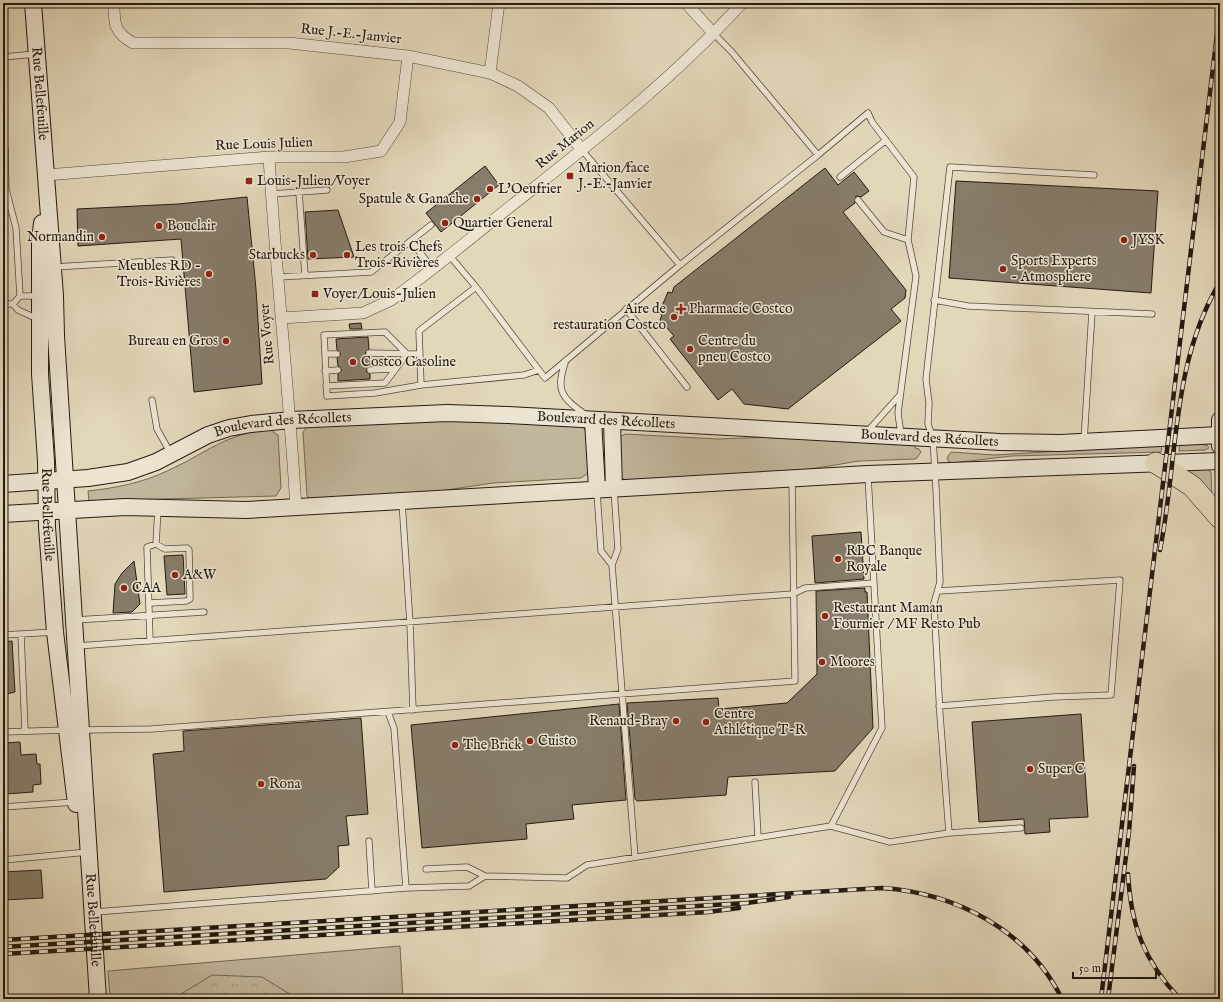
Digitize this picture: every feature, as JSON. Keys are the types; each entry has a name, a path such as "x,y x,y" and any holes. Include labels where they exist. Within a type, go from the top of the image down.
{"highway":[{"path":"1156,463 1192,486 1220,518"}],"main road":[{"name":"Rue Bellefeuille","path":"33,3 46,181 46,267 48,296 56,336 75,620 74,730"},
{"name":"Rue Bellefeuille","path":"48,296 39,319 40,374 55,632 74,730 81,802 88,847 98,999"},
{"name":"Boulevard des Récollets","path":"3,484 47,482 128,472 150,464 202,438 224,429 248,424 291,420 447,413 1000,442 1084,442 1220,435"},
{"path":"593,420 597,489"},
{"path":"1220,420 1220,446"},
{"path":"612,421 614,488"},
{"name":"Boulevard des Récollets","path":"3,514 158,507 227,511 296,508 868,474 1220,461"}],"street":[{"name":"Rue J.-E.-Janvier","path":"114,3 114,22 121,36 133,43 289,42 408,56 490,73 518,86 549,108 582,150"},
{"path":"490,73 499,3"},
{"path":"686,3 714,34"},
{"name":"Rue Marion","path":"281,318 363,313 391,300 582,150 651,93 714,34 742,3"},
{"name":"Rue Louis Julien","path":"46,181 269,157 344,157 381,151 400,122 408,56"},
{"name":"Rue Voyer","path":"269,157 281,318 291,420 296,508"}],"lane":[{"path":"714,34 731,51 818,155"},
{"path":"3,57 37,54"},
{"path":"449,255 476,287 545,378 626,309 868,113 914,178 908,240 916,276 900,394 898,417 901,437"},
{"path":"840,177 886,140"},
{"path":"3,148 5,148 6,189 16,228 20,296 13,304 3,304"},
{"path":"582,150 680,265"},
{"path":"949,833 934,603 940,582 935,471 933,439 928,424 929,403 926,378 950,167 1094,175"},
{"path":"272,194 328,190"},
{"path":"299,192 305,275"},
{"path":"858,200 884,232 908,240"},
{"path":"278,277 371,272 431,225"},
{"path":"411,241 432,268"},
{"path":"46,267 172,260"},
{"path":"421,385 419,331 476,287"},
{"path":"20,296 48,296"},
{"path":"934,300 968,306 1152,314"},
{"path":"13,304 18,310 39,319"},
{"path":"626,309 687,388"},
{"path":"1084,442 1092,312"},
{"path":"406,354 385,332 324,335 327,396 375,393 421,385 524,375 539,370"},
{"path":"369,353 420,354"},
{"path":"325,354 337,354"},
{"path":"370,370 391,369 406,354"},
{"path":"326,386 385,383 406,354"},
{"path":"566,360 561,379 563,395 568,402 593,420"},
{"path":"325,371 338,370"},
{"path":"864,434 900,394"},
{"path":"152,400 157,429 171,454"},
{"path":"831,826 882,728 868,474"},
{"path":"3,732 25,730 151,729 796,681 792,478"},
{"path":"614,488 618,549 612,565 635,857"},
{"path":"597,489 601,551 612,565"},
{"path":"402,502 410,623 413,710"},
{"path":"156,544 158,507"},
{"path":"150,603 186,600 191,596 189,550 184,548 165,549 156,544 147,547 150,603 148,616 150,641"},
{"path":"938,591 1120,580 1111,695 1053,697 940,706"},
{"path":"75,646 410,623 794,594 805,588 873,583"},
{"path":"75,620 204,612"},
{"path":"3,635 55,632"},
{"path":"21,634 25,730"},
{"path":"388,712 394,728 406,888"},
{"path":"755,782 758,837"},
{"path":"3,807 81,802"},
{"path":"426,869 467,867 485,876 568,878 587,865 831,826 890,842 949,833 1021,828"},
{"path":"369,841 372,891"},
{"path":"3,860 88,847"},
{"path":"92,912 406,888 469,886 485,876"}],"green space":[{"path":"472,420 583,427 586,432 588,473 581,478 493,483 427,493 311,499 307,496 303,432 307,427"},
{"path":"274,429 273,432 278,435 281,488 276,496 89,501 88,491 118,487 148,479 182,464 230,439 257,431"},
{"path":"625,434 718,439 774,437 915,444 915,448 919,449 921,452 916,459 859,461 799,471 626,481 621,477 620,437"},
{"path":"1180,443 1207,445 1209,448 1205,450 1179,451"},
{"path":"1162,445 1161,452 1012,456 952,463 949,462 947,458 951,452 994,455"},
{"path":"1207,469 1211,472 1212,498 1184,470"},
{"path":"400,946 403,999 110,999 108,971"},
{"path":"212,975 262,977 298,999 173,999"}],"building":[{"path":"485,166 499,185 441,232 426,213"},
{"path":"825,168 838,185 854,172 869,191 861,197 856,196 855,203 843,212 906,290 905,298 891,309 901,321 788,409 744,404 732,389 718,400 670,339 674,336 660,320 662,315 659,313 668,292 672,293 674,287"},
{"path":"956,181 1158,191 1151,293 949,278"},
{"path":"247,197 256,289 262,384 194,392 181,239 78,246 77,209 178,204"},
{"path":"338,210 354,257 308,259 305,212"},
{"path":"361,323 362,329 350,329 349,324"},
{"name":"Costco Gasoline","path":"368,337 369,349 365,353 369,357 370,366 366,371 370,374 370,379 338,381 338,374 342,370 338,366 337,358 341,354 337,350 336,339"},
{"name":"RBC Banque Royale","path":"861,532 864,579 815,583 812,536"},
{"name":"A&W","path":"183,555 185,594 167,595 164,556"},
{"path":"134,561 140,604 132,612 113,613 115,584 122,573"},
{"path":"865,588 865,592 867,592 873,728 835,771 728,777 726,795 637,801 635,799 627,703 718,698 719,709 787,703 817,674 816,591"},
{"path":"12,641 15,692 3,695 3,642"},
{"path":"619,704 626,800 572,805 574,819 526,824 527,839 422,848 411,725"},
{"name":"Super C","path":"1081,714 1088,817 1049,819 1050,832 1025,834 1024,819 979,822 972,722"},
{"name":"Rona","path":"361,718 368,814 346,816 349,845 338,846 339,867 326,879 164,892 153,754 184,751 183,731"},
{"path":"20,742 21,755 36,754 37,764 40,764 41,784 33,785 33,792 6,794 6,787 3,787 3,743"},
{"path":"41,870 43,898 3,900 3,872"}],"railway":[{"path":"1101,999 1220,9"},
{"path":"1160,550 1166,516 1178,413 1184,379 1192,345 1204,313 1220,282"},
{"path":"1108,999 1129,832 1134,766"},
{"path":"1128,874 1132,910 1142,942 1157,971 1180,999"},
{"path":"3,940 882,888 910,891 937,898 963,907 987,920 1010,935 1030,953 1048,975 1062,999"},
{"path":"3,947 747,903 789,897"},
{"path":"3,954 708,912 739,908"}],"place":[{"name":"Marion/face J.-E.-Janvier","path":"570,176"},
{"name":"Louis-Julien/Voyer","path":"249,181"},
{"name":"L'Oeufrier","path":"490,189"},
{"name":"Spatule & Ganache","path":"477,199"},
{"name":"Quartier General","path":"445,223"},
{"name":"Bouclair","path":"159,226"},
{"name":"Normandin","path":"102,237"},
{"name":"JYSK","path":"1124,240"},
{"name":"Starbucks","path":"313,255"},
{"name":"Les trois Chefs Trois-Rivières","path":"347,255"},
{"name":"Sports Experts - Atmosphere","path":"1003,269"},
{"name":"Meubles RD - Trois-Rivières","path":"209,274"},
{"name":"Voyer/Louis-Julien","path":"315,294"},
{"name":"Pharmacie Costco","path":"681,309"},
{"name":"Aire de restauration Costco","path":"674,317"},
{"name":"Bureau en Gros","path":"226,341"},
{"name":"Centre du pneu Costco","path":"690,349"},
{"name":"Costco Gasoline","path":"353,362"},
{"name":"RBC Banque Royale","path":"838,559"},
{"name":"A&W","path":"175,575"},
{"name":"CAA","path":"124,588"},
{"name":"Restaurant Maman Fournier / MF Resto Pub","path":"825,616"},
{"name":"Moores","path":"822,662"},
{"name":"Renaud-Bray","path":"676,721"},
{"name":"Centre Athlétique T-R","path":"706,722"},
{"name":"Cuisto","path":"530,741"},
{"name":"The Brick","path":"455,745"},
{"name":"Super C","path":"1030,769"},
{"name":"Rona","path":"261,784"}]}
